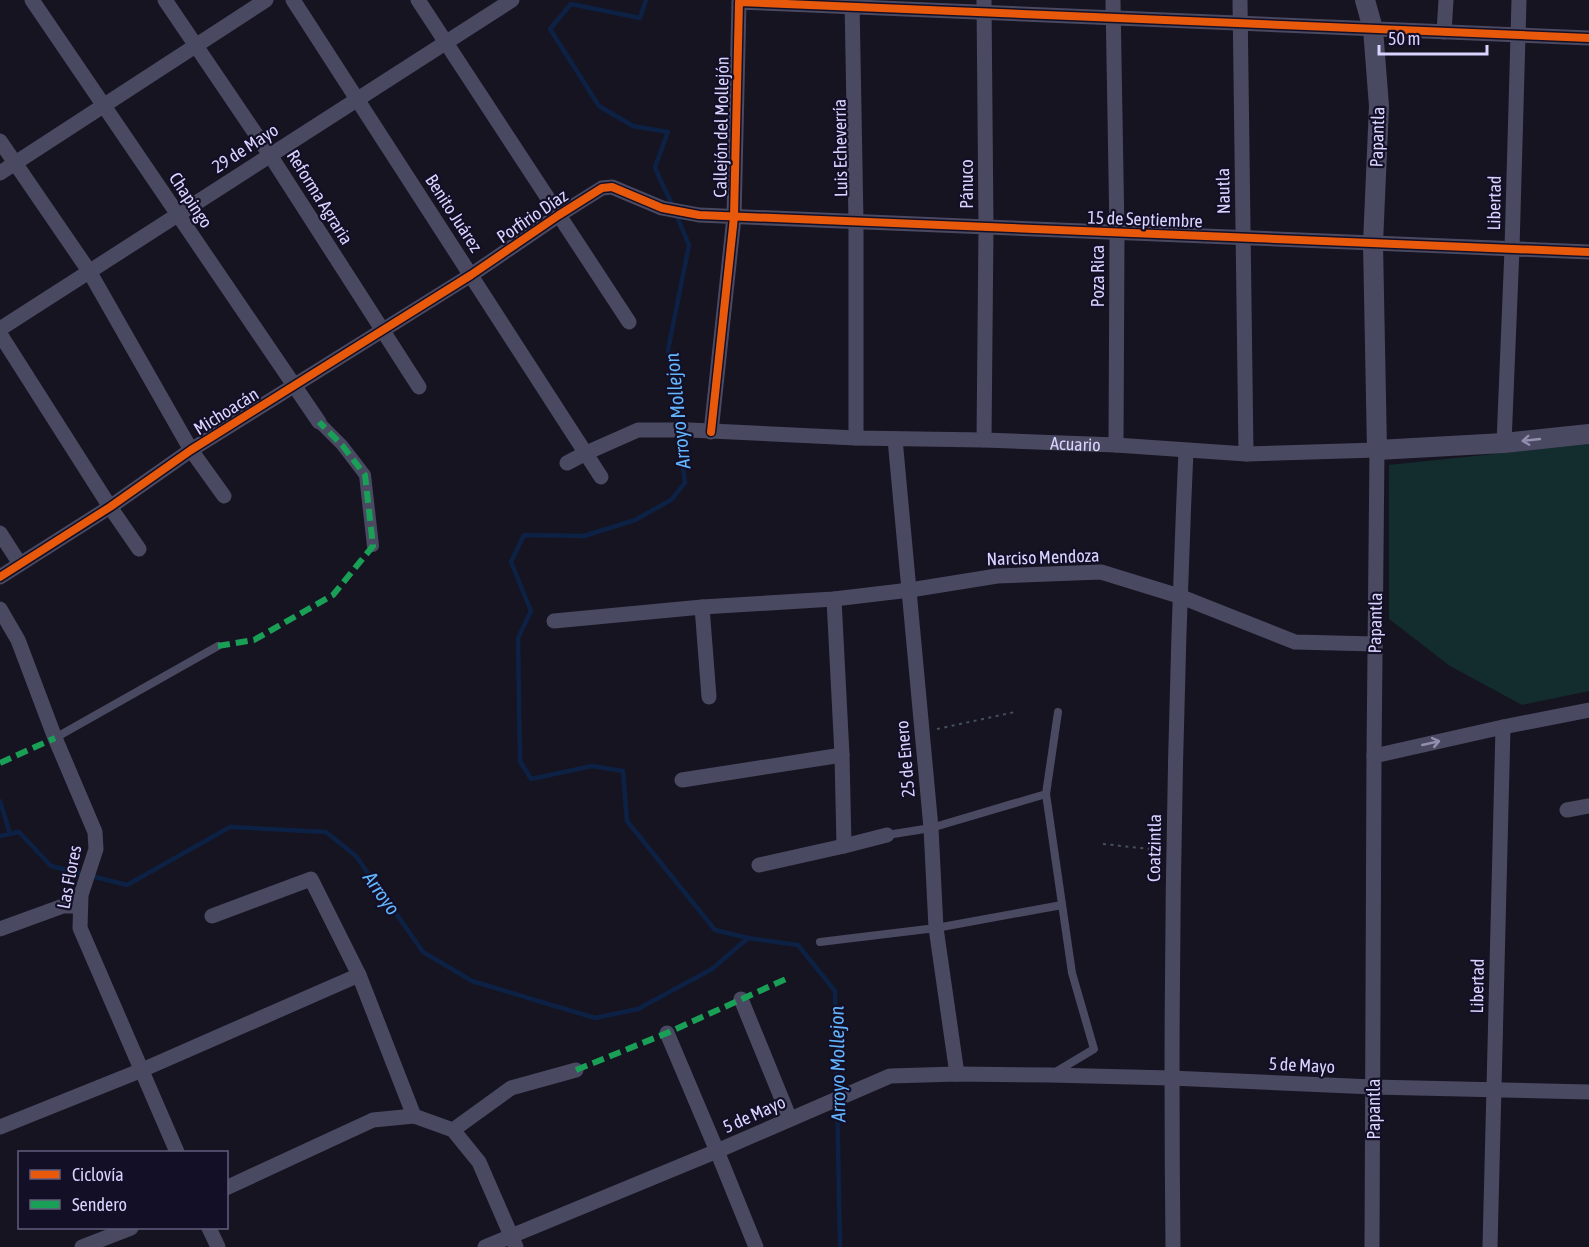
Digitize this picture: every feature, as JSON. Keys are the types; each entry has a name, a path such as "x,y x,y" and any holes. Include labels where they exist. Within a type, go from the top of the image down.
{"street":[{"name":"Chapingo","path":"32,0 319,422"},
{"name":"Reforma Agraria","path":"165,0 270,155 419,387"},
{"path":"0,173 266,0"},
{"name":"Benito Juárez","path":"293,0 602,477"},
{"path":"418,0 629,322"},
{"name":"29 de Mayo","path":"0,328 512,0"},
{"name":"Poza Rica","path":"1113,0 1117,233 1116,445"},
{"name":"Nautla","path":"1240,0 1246,454"},
{"name":"Papantla","path":"1365,0 1373,29 1379,106 1373,243 1377,450 1372,1247"},
{"path":"1444,32 1446,0"},
{"name":"Libertad","path":"1504,443 1519,0"},
{"name":"Callejón del Mollejón","path":"711,432 734,217 740,2 852,3"},
{"path":"852,3 984,6 1114,18 1589,38"},
{"name":"Luis Echeverría","path":"852,3 856,222 856,438"},
{"name":"Pánuco","path":"984,6 986,227 984,440"},
{"path":"0,141 89,271 191,450 224,496"},
{"name":"15 de Septiembre","path":"612,187 662,208 699,215 1589,252"},
{"name":"Porfirio Díaz","path":"471,275 602,188 612,187"},
{"name":"Michoacán","path":"0,577 110,507 191,450 471,275"},
{"path":"0,334 139,549"},
{"path":"319,422 342,445 365,475 373,546"},
{"name":"Acuario","path":"567,463 638,430 690,430 895,440 984,440 1116,445 1246,454 1504,443 1589,434"},
{"name":"25 de Enero","path":"895,440 923,732 936,928 957,1074"},
{"name":"Coatzintla","path":"1173,1247 1171,1078 1173,852 1179,596 1186,451"},
{"path":"0,533 20,564"},
{"name":"Narciso Mendoza","path":"554,621 702,607 834,599 997,576 1101,572 1179,596 1295,642 1375,644"},
{"path":"834,599 844,846"},
{"path":"702,607 709,697"},
{"name":"Las Flores","path":"0,609 18,640 55,738 95,831 96,849 80,900 80,928 177,1151"},
{"path":"1374,756 1589,710"},
{"name":"Libertad","path":"1490,1247 1503,727"},
{"path":"682,780 842,755"},
{"path":"1568,810 1589,806"},
{"path":"759,865 887,835"},
{"path":"212,916 311,879 359,975 414,1116"},
{"path":"0,929 80,900"},
{"path":"0,1127 142,1070 359,975"},
{"path":"741,999 797,1116"},
{"path":"667,1033 756,1247"},
{"path":"453,1130 511,1088 576,1070"},
{"name":"5 de Mayo","path":"484,1247 513,1241 890,1076 1050,1075 1373,1087 1589,1092"},
{"path":"228,1187 373,1120 414,1116 453,1130 479,1162 513,1241"},
{"path":"82,1247 126,1229"},
{"path":"210,1229 218,1247"}],"lane":[{"path":"55,738 218,646"},
{"path":"1050,1075 1094,1049 1072,973 1046,795 1058,712"},
{"path":"887,835 931,828 1046,795"},
{"path":"820,942 936,928 1062,905"}],"path":[{"path":"923,732 1015,712"},
{"path":"1103,844 1173,852"}],"green space":[{"path":"1589,444 1589,691 1522,705 1450,666 1389,619 1389,465"}],"waterway":[{"name":"Arroyo Mollejon","path":"646,0 640,18 571,4 550,29 599,106 633,126 668,132 655,167 673,206"},
{"name":"Arroyo Mollejon","path":"676,214 689,245 668,350 685,483 671,500 635,520 584,536 524,535 511,562 531,611 518,638 520,761 531,779 592,766 623,771 627,821 715,930 748,938 798,945 835,991 840,1247"},
{"name":"Arroyo","path":"0,801 10,834"},
{"name":"Arroyo","path":"0,836 19,832 51,866 127,885 230,827 326,832 356,856 423,952 472,981 595,1018 638,1009 712,969 748,938"}],"marked path":[{"path":"218,646 254,640 333,595 373,546 365,475 342,445 319,422"},
{"path":"0,763 55,738"},
{"path":"576,1070 667,1033 786,979"}],"cycle path":[{"path":"711,432 734,217 739,2 1589,38"},
{"path":"0,577 110,507 191,450 471,275 602,188 612,187 662,208 699,215 1589,252"}]}
